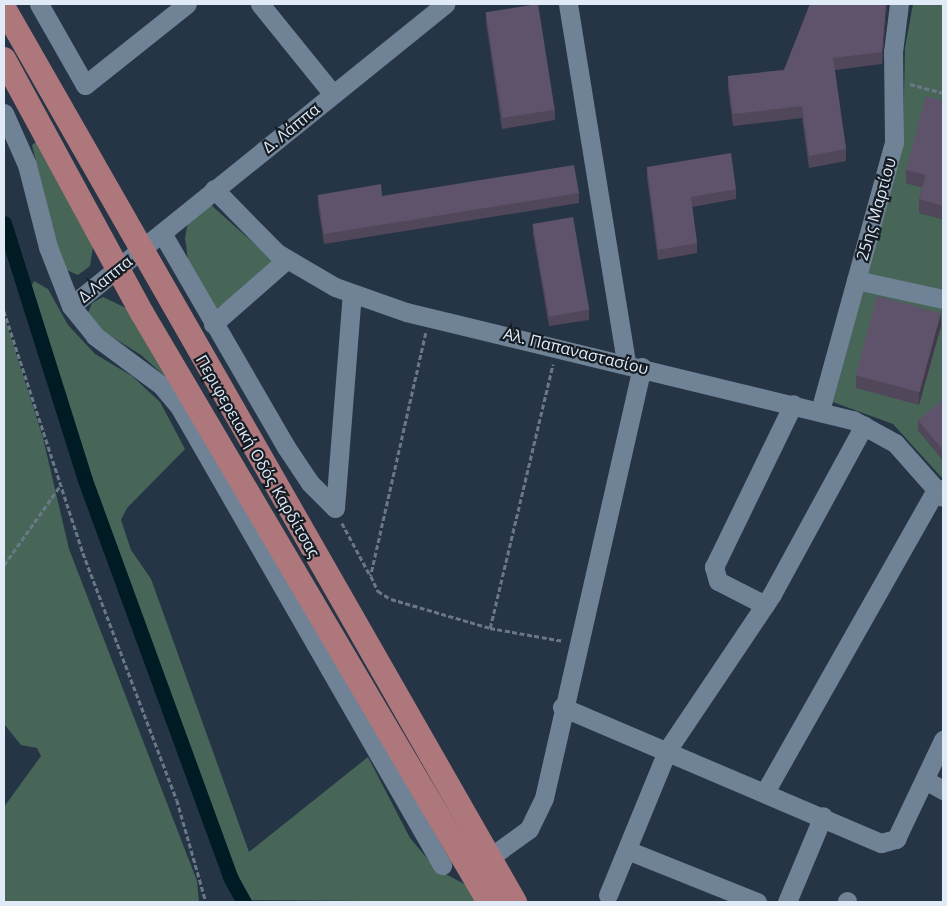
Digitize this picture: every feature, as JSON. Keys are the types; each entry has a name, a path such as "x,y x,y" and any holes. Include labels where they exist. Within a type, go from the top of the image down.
{"main road":[{"name":"Περιφερειακή Οδός Καρδίτσας","path":"4,8 139,251 516,902"},
{"name":"Περιφερειακή Οδός Καρδίτσας","path":"4,59 118,269 489,902"}],"street":[{"path":"39,4 86,85 187,4"},
{"path":"260,4 333,94"},
{"path":"489,858 517,840 534,820 544,798 634,365 568,4"},
{"name":"25ης Μαρτίου","path":"820,410 896,130 893,52 899,4"},
{"name":"Δ. Λάππα","path":"139,251 214,189 447,5"},
{"path":"4,113 9,148 71,306 95,336 161,385 185,415 442,865"},
{"name":"Αλ. Παπαναστασίου","path":"214,189 286,260 352,294 430,317 820,410 864,425 895,443 940,493"},
{"path":"162,233 286,447 310,483 335,508"},
{"name":"Δ.Λαππα","path":"71,306 139,251"},
{"path":"213,324 286,260"},
{"path":"856,280 943,299"},
{"path":"335,508 352,294"},
{"path":"765,605 718,581 714,568 793,404"},
{"path":"608,895 668,749 765,605 864,425"},
{"path":"765,792 940,493"},
{"path":"562,707 668,749 765,792 891,843 925,780 943,740"},
{"path":"925,780 943,790"},
{"path":"787,902 823,816"},
{"path":"627,850 757,902"}],"path":[{"path":"911,82 943,93"},
{"path":"4,311 60,486 171,782 206,902"},
{"path":"371,576 430,317"},
{"path":"490,628 558,346"},
{"path":"4,566 60,486"},
{"path":"335,508 378,591 391,599 490,628 577,644"}],"green space":[{"path":"913,4 943,4 943,114 906,183 926,188 919,213 943,219 943,412 918,430 943,460 943,479 893,424 833,402 903,145 905,48"},
{"path":"36,142 93,247 90,266 78,275 62,268 32,145"},
{"path":"210,204 277,264 216,309 188,260 185,238 188,222"},
{"path":"34,281 48,289 68,325 95,354 132,376 160,402 185,449 127,508 121,520 131,550 151,579 249,852 368,757 410,838 436,869 472,888 480,902 247,900 228,862 89,475 30,289"},
{"path":"103,297 128,309 169,380 141,355 98,328 88,313 92,303"},
{"path":"4,316 43,438 69,549 197,881 199,902 4,902 4,807 41,756 37,748 21,745 4,724"}],"building":[{"path":"538,4 555,110 502,118 486,12"},
{"path":"810,4 886,4 882,52 833,58 846,149 809,156 802,106 733,114 728,76 784,70"},
{"path":"926,96 943,101 943,206 919,199 926,175 906,170"},
{"path":"731,153 736,189 691,197 697,243 658,250 647,167"},
{"path":"574,165 579,193 324,234 318,195 381,184 382,196"},
{"path":"573,217 589,310 549,317 533,224"},
{"path":"877,296 941,313 920,392 856,375"},
{"path":"942,400 943,402 943,450 918,420"}],"waterway":[{"path":"4,223 85,480 230,877 244,902"}]}
